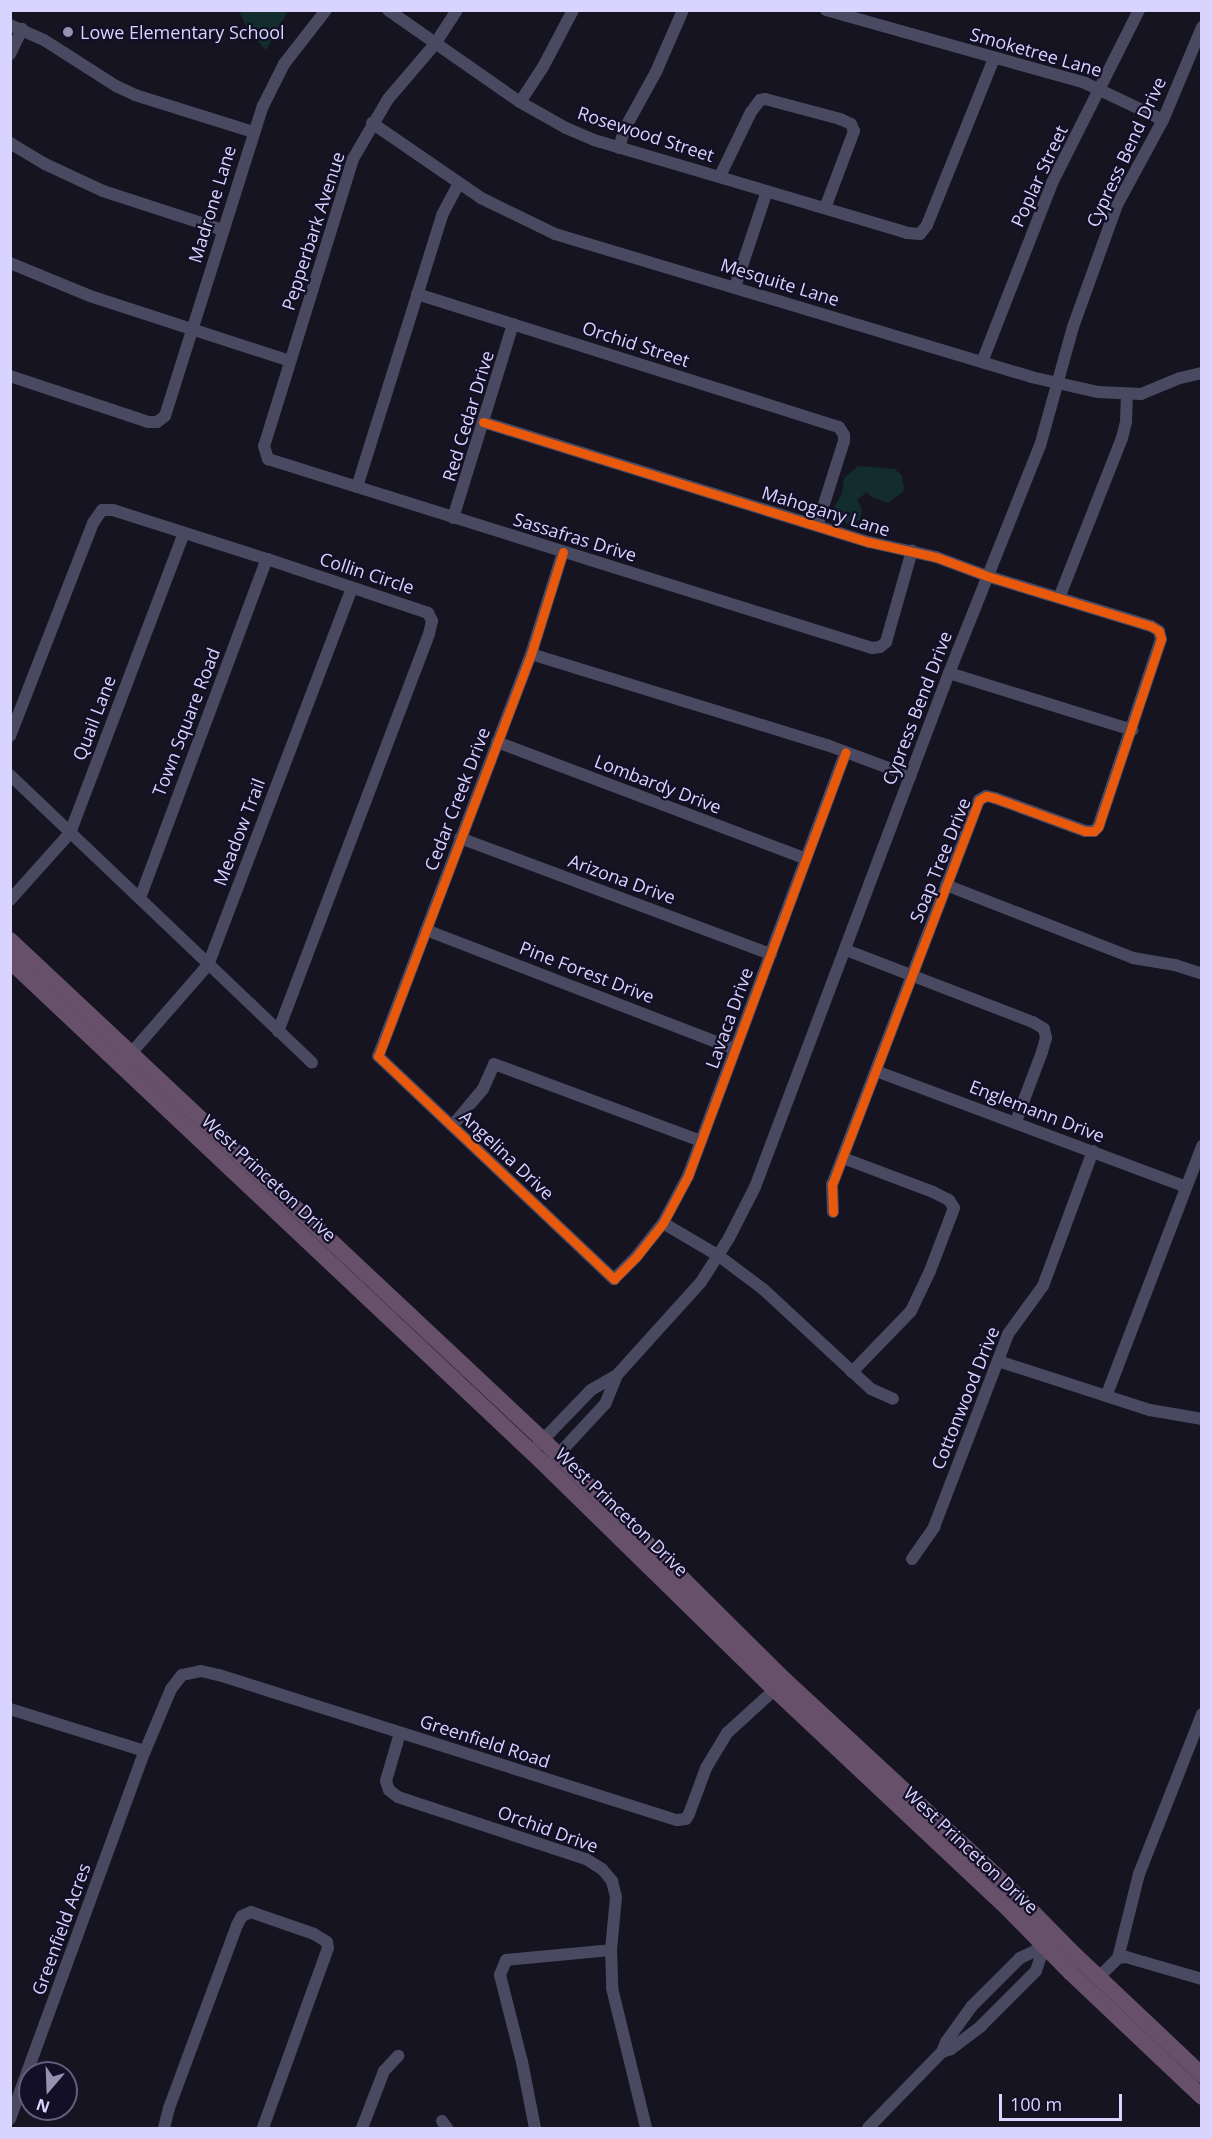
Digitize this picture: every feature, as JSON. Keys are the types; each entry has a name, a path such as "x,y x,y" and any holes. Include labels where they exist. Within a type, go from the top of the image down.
{"highway":[{"name":"West Princeton Drive","path":"10,940 125,1060"},
{"name":"West Princeton Drive","path":"10,961 125,1060 537,1446 1002,1902 1044,1947 1202,2097"},
{"name":"West Princeton Drive","path":"780,1685 1004,1882 1202,2075"}],"street":[{"name":"Madrone Lane","path":"10,376 148,422 160,421 167,410 253,132 267,95 284,64 326,10"},
{"name":"Rosewood Street","path":"388,10 520,102 566,128 619,148 920,234 927,225 994,58"},
{"name":"Pepperbark Avenue","path":"265,452 264,446 353,159 388,99 435,44 457,10"},
{"path":"520,102 543,67 573,10"},
{"path":"619,148 624,130 656,72 683,10"},
{"name":"Smoketree Lane","path":"826,10 1101,90 1163,120"},
{"name":"Poplar Street","path":"982,362 1052,183 1101,90 1139,10"},
{"path":"10,54 16,27 126,91 253,132"},
{"name":"Cypress Bend Drive","path":"552,1461 605,1404 618,1375 681,1306 718,1256 755,1187 910,776 1040,446 1072,327 1117,205 1163,120 1202,27"},
{"path":"720,176 751,112 760,100 765,99 840,119 853,127 854,131 825,208"},
{"name":"Mesquite Lane","path":"372,123 459,183 506,211 555,234 1031,377 1098,392 1141,394 1180,378 1202,373"},
{"path":"10,143 38,161 96,189 223,231"},
{"path":"357,487 442,215 459,183"},
{"path":"735,287 767,191"},
{"path":"10,263 75,291 290,361"},
{"name":"Orchid Street","path":"417,294 823,422 842,430 844,441 817,526"},
{"name":"Red Cedar Drive","path":"453,518 513,324"},
{"path":"1059,598 1122,438 1126,422 1127,395"},
{"name":"Mahogany Lane","path":"483,422 869,542 912,551 1159,631"},
{"name":"Sassafras Drive","path":"265,452 268,459 872,648 880,647 886,642 912,551"},
{"name":"Collin Circle","path":"10,736 99,512 113,510 425,611 430,616 432,627 278,1031"},
{"name":"Quail Lane","path":"10,900 70,833 184,533"},
{"name":"Cedar Creek Drive","path":"378,1056 531,654 563,552"},
{"name":"Town Square Road","path":"140,898 267,560"},
{"name":"Meadow Trail","path":"125,1060 208,965 352,587"},
{"name":"Soap Tree Drive","path":"833,1212 830,1193 946,885 982,797 995,798 1078,830 1094,831 1098,827 1132,730 1161,639 1159,631"},
{"path":"531,654 846,752 910,776"},
{"path":"950,673 1132,730"},
{"name":"Lombardy Drive","path":"497,742 806,859"},
{"name":"Lavaca Drive","path":"614,1279 663,1223 688,1176 846,752"},
{"path":"10,775 312,1063"},
{"name":"Arizona Drive","path":"460,838 771,954"},
{"path":"946,885 1133,958 1176,965 1202,974"},
{"name":"Pine Forest Drive","path":"426,930 735,1049"},
{"path":"846,950 1033,1022 1044,1029 1046,1038 1042,1052 1016,1121"},
{"name":"Angelina Drive","path":"378,1056 614,1279"},
{"path":"452,1126 483,1089 494,1064 701,1141"},
{"name":"Englemann Drive","path":"876,1071 1016,1121 1186,1187"},
{"path":"1107,1394 1202,1146"},
{"name":"Cottonwood Drive","path":"912,1559 934,1527 1008,1334 1043,1286 1093,1151"},
{"path":"843,1158 949,1200 954,1208 930,1271 911,1311 852,1372"},
{"path":"663,1223 718,1256 763,1289 871,1389 893,1399"},
{"path":"998,1361 1165,1414 1202,1419"},
{"name":"Cypress Bend Drive","path":"537,1446 591,1390 618,1375"},
{"name":"Greenfield Acres","path":"10,2119 145,1751 174,1683 188,1673 209,1672 273,1692"},
{"name":"Greenfield Road","path":"273,1692 670,1819 686,1819 706,1768 721,1742 735,1724 780,1685"},
{"path":"10,1709 145,1751"},
{"path":"1099,1977 1118,1958 1139,1875 1202,1714"},
{"name":"Orchid Drive","path":"400,1733 386,1781 389,1790 398,1797 586,1859 602,1869 612,1881 616,1897 611,1950 615,2008 646,2128"},
{"path":"164,2128 169,2108 237,1925 246,1913 256,1912 314,1934 327,1942 328,1948 263,2128"},
{"path":"868,2128 942,2052 946,2042 972,2006 1020,1958 1044,1947"},
{"path":"942,2052 951,2049 981,2026 1036,1971 1044,1947"},
{"path":"535,2128 522,2062 500,1975 506,1960 611,1950"},
{"path":"1118,1958 1132,1957 1202,1979"},
{"path":"362,2128 381,2076 398,2056"}],"green space":[{"path":"239,10 288,11 266,50 248,31"},
{"path":"858,466 895,469 902,476 904,488 903,492 888,503 872,497 867,492 857,500 862,510 860,520 849,524 838,519 834,507 842,494 844,478"}],"cycle path":[{"path":"483,422 869,542 936,557 987,576 1151,626 1159,631 1161,639 1098,827 1094,831 1085,831 995,798 986,796 979,800 832,1184 833,1212"},
{"path":"563,552 531,654 378,1056 614,1279 636,1257 663,1223 688,1176 846,752"}],"place":[{"name":"Lowe Elementary School","path":"68,32"}]}
